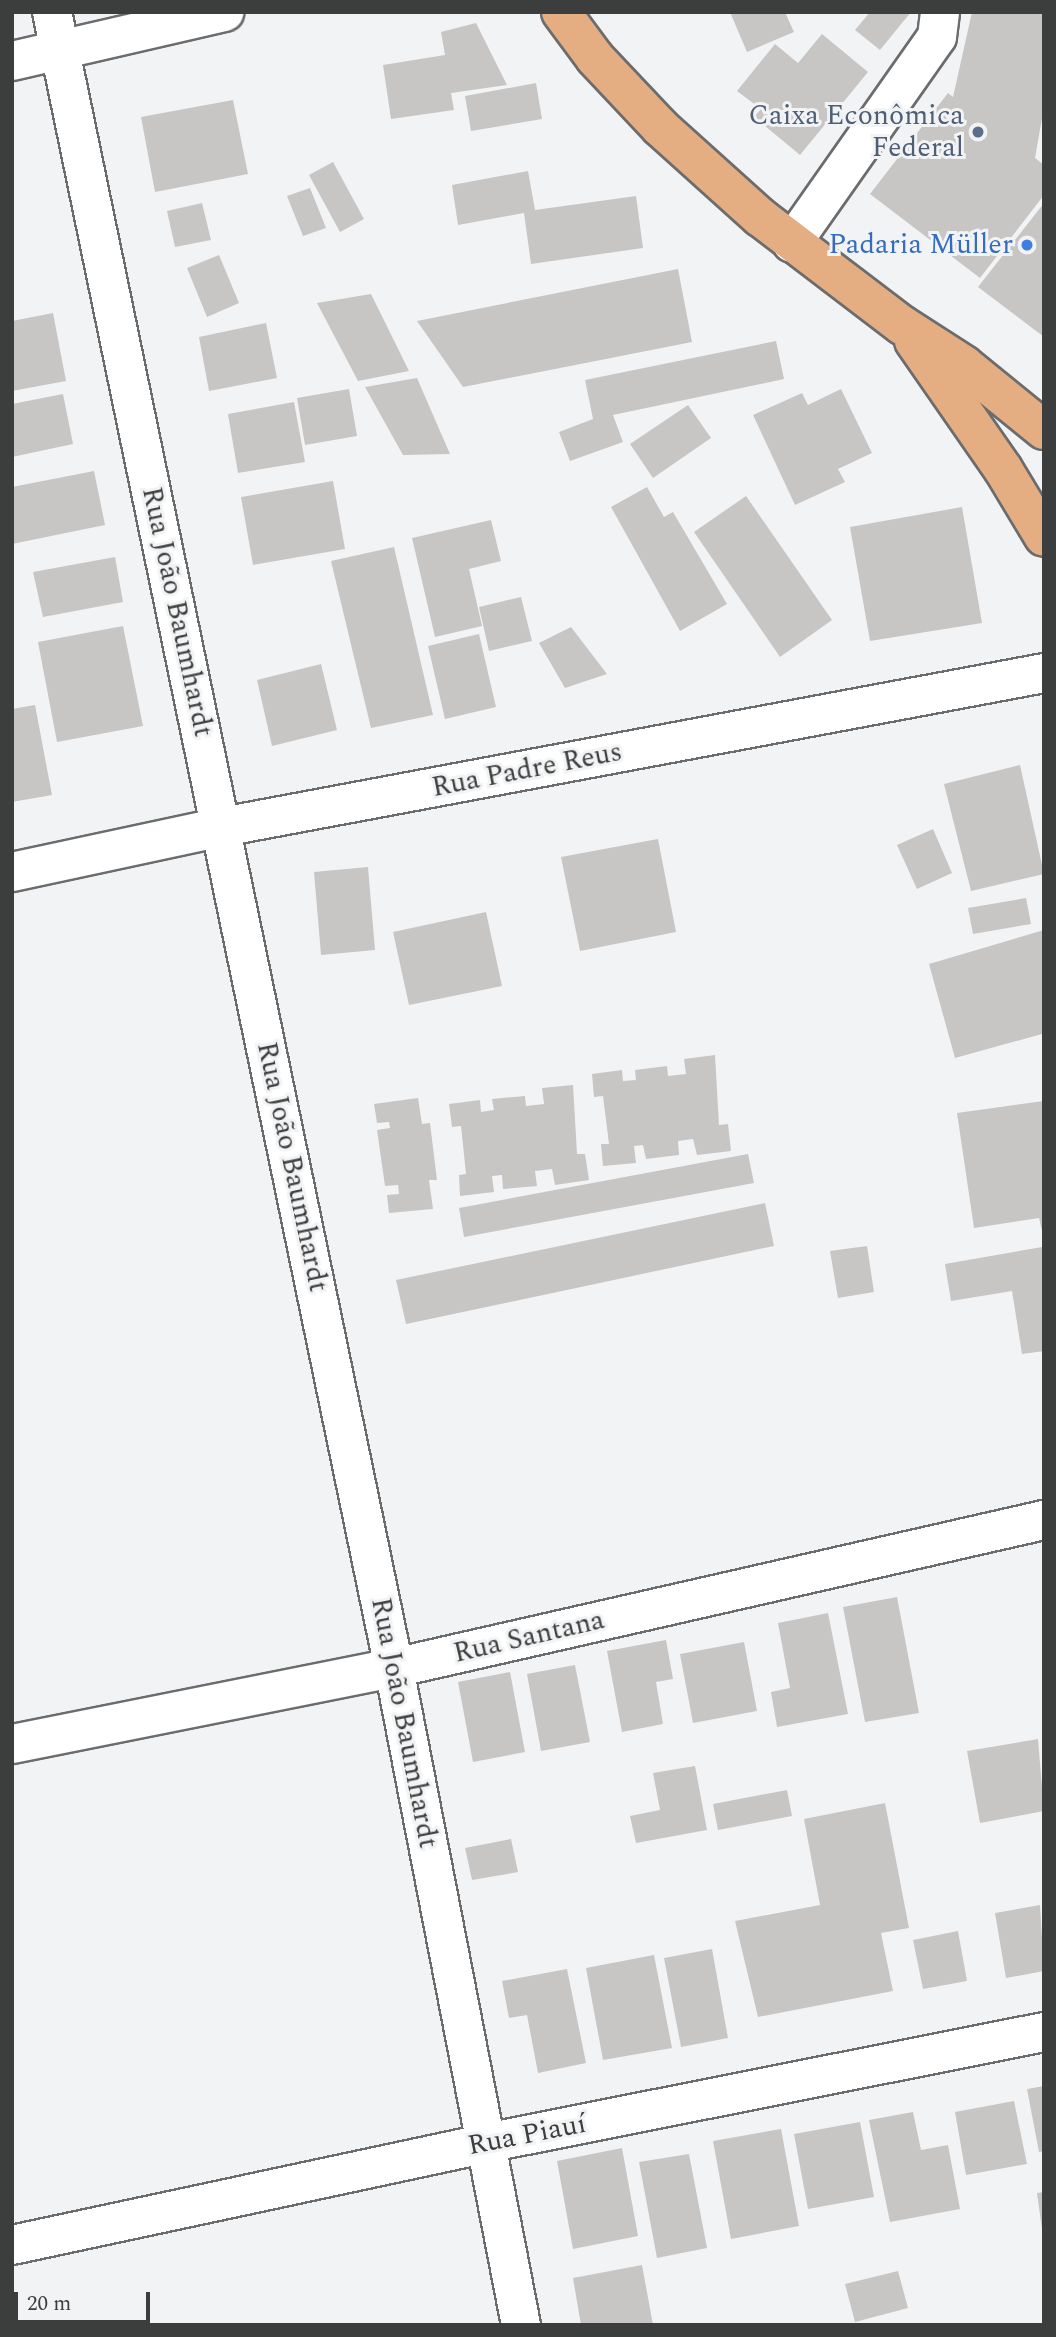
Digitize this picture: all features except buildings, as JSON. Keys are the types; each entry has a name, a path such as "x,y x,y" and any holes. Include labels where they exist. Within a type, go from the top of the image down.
{"main road":[{"path":"561,12 595,58 660,127 792,243 902,326 964,365 1044,430"},
{"path":"902,326 1003,469 1044,537"}],"street":[{"name":"Rua João Baumhardt","path":"52,12 394,1668 521,2325"},
{"path":"12,61 224,12"},
{"path":"792,243 937,37 940,12"},
{"name":"Rua Padre Reus","path":"12,872 222,827 1044,673"},
{"name":"Rua Santana","path":"12,1744 394,1668 1044,1520"},
{"name":"Rua Piauí","path":"12,2245 486,2143 1044,2032"}],"place":[{"name":"Caixa Econômica Federal","path":"978,132"},
{"name":"Padaria Müller","path":"1027,245"}]}
